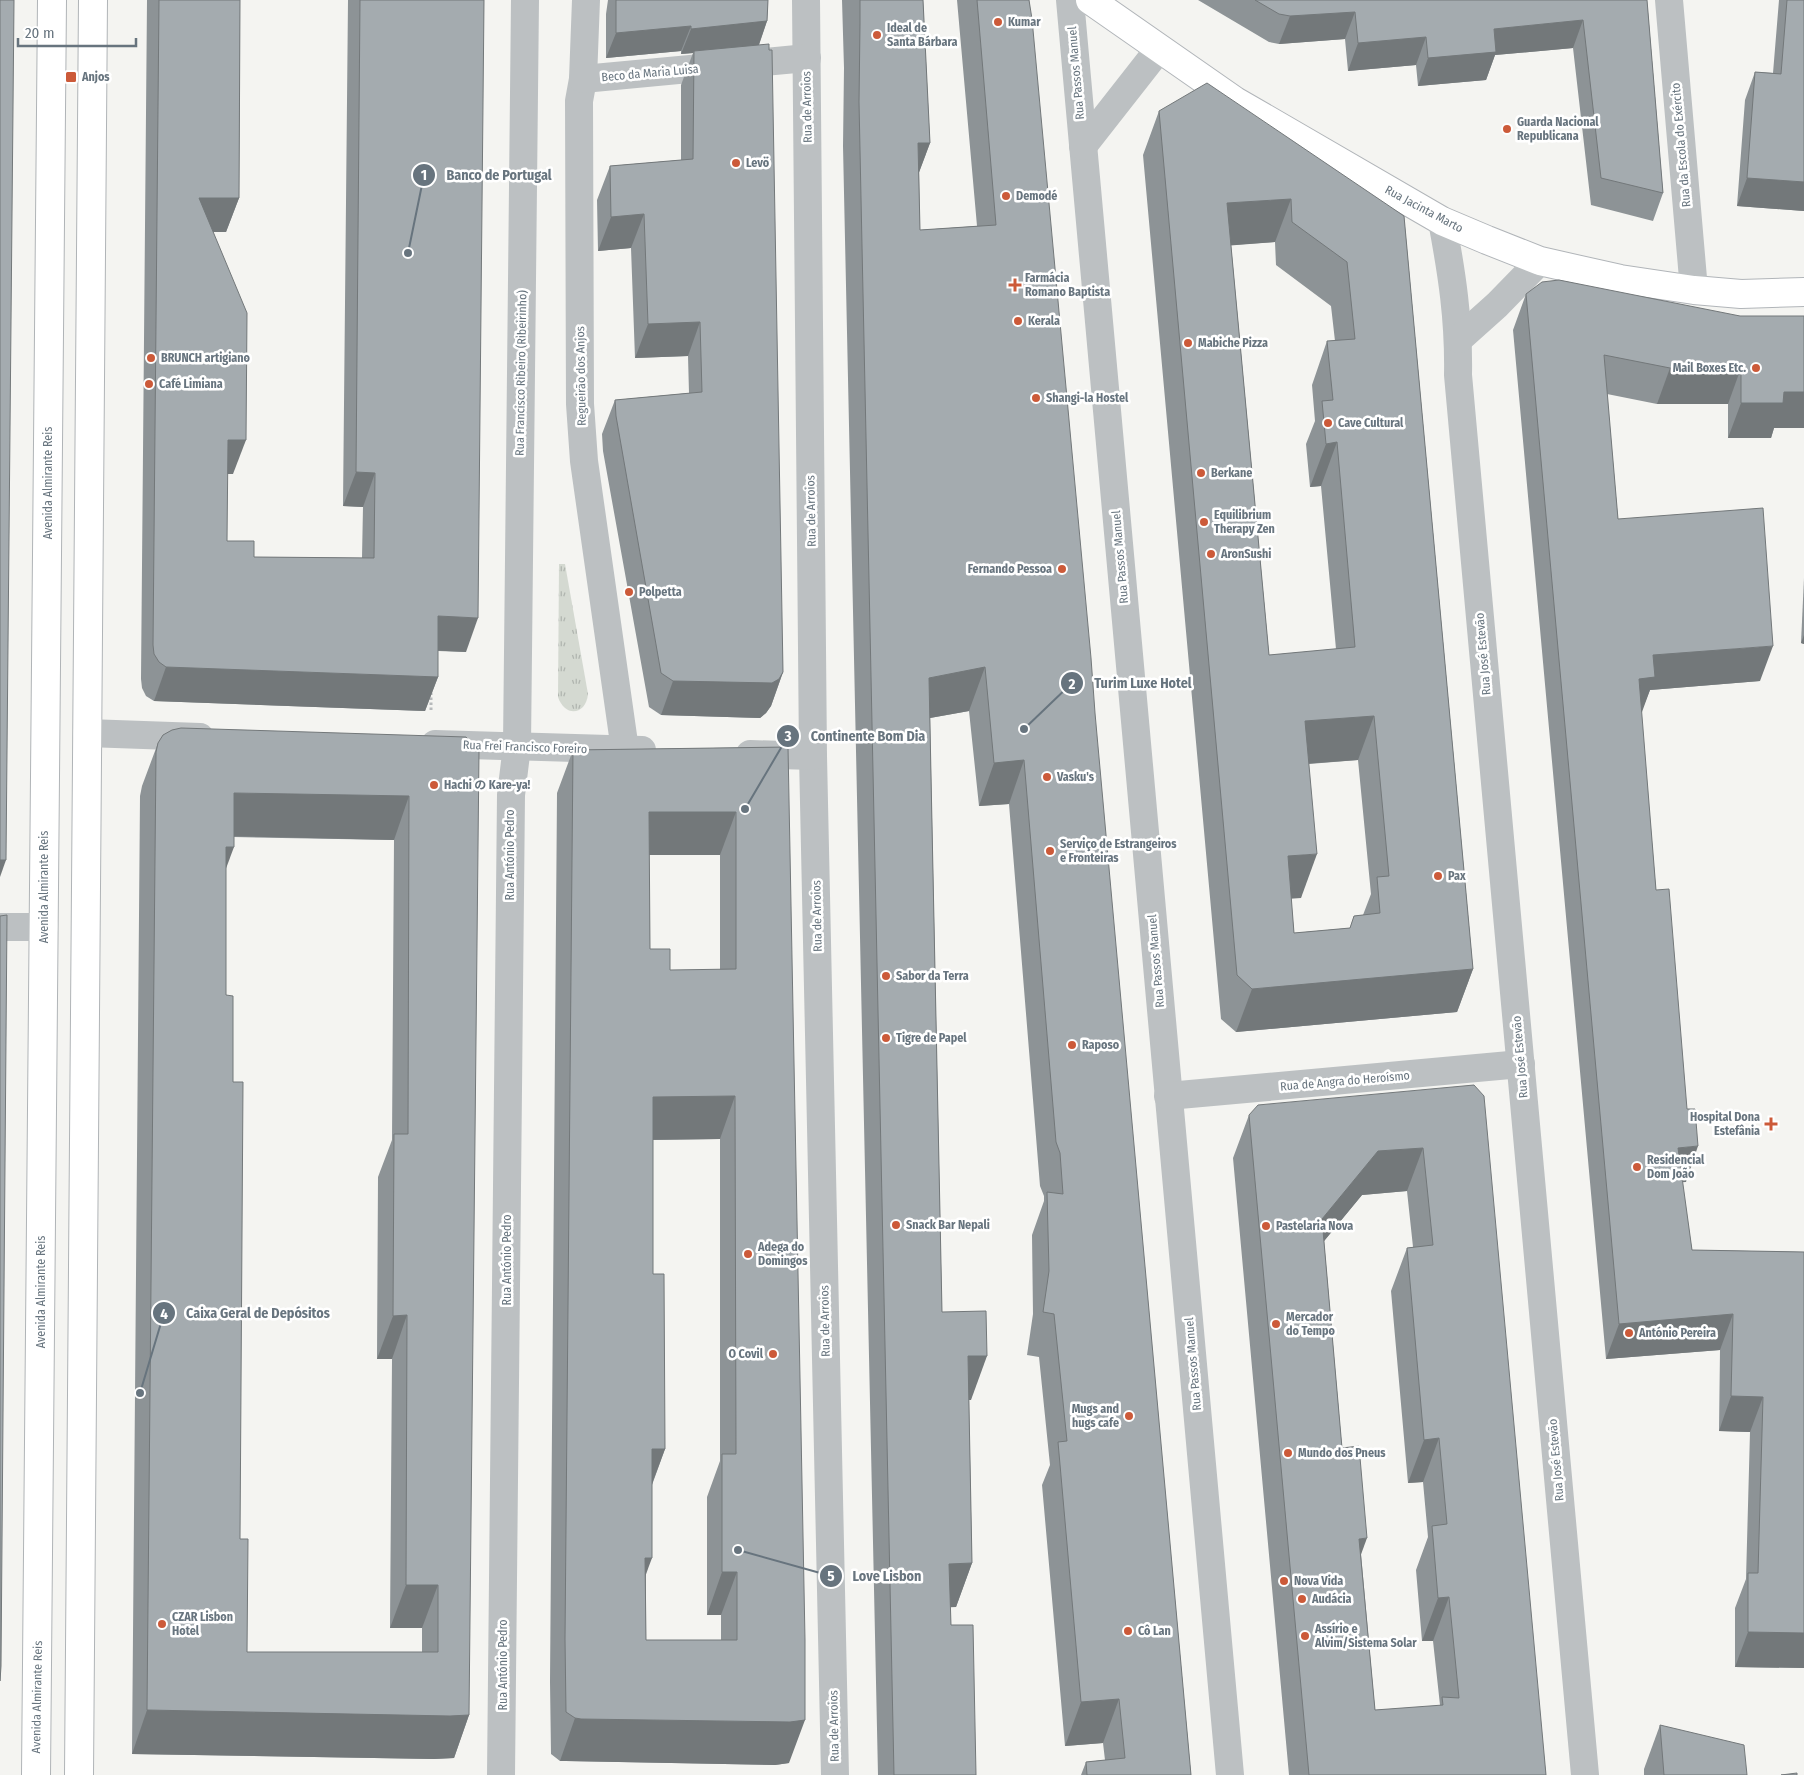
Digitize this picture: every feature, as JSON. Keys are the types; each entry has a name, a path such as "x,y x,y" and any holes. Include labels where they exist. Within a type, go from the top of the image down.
{"main road":[{"name":"Avenida Almirante Reis","path":"36,1775 52,0"},
{"path":"79,1775 93,0"},
{"name":"Rua Jacinta Marto","path":"1090,0 1235,101 1442,221 1540,261 1620,279 1694,290 1742,294 1804,292"},
{"path":"45,732 87,733"}],"street":[{"name":"Rua Francisco Ribeiro (Ribeirinho)","path":"518,746 525,0"},
{"name":"Regueirão dos Anjos","path":"586,0 583,79 580,100 580,404 584,462 625,750"},
{"name":"Rua de Arroios","path":"806,0 814,756 834,1775"},
{"name":"Rua Passos Manuel","path":"1070,0 1230,1775"},
{"name":"Rua da Escola do Exército","path":"1669,0 1694,290"},
{"name":"Rua Passos Manuel","path":"1083,146 1159,49"},
{"name":"Beco da Maria Luisa","path":"583,79 807,58"},
{"name":"Rua José Estevão","path":"1442,221 1453,280 1458,339 1458,375 1585,1775"},
{"path":"1458,339 1497,305 1540,261"},
{"path":"87,733 222,738"},
{"name":"Rua Frei Francisco Foreiro","path":"408,743 664,751"},
{"name":"Rua António Pedro","path":"501,1775 511,795 518,746"},
{"path":"724,753 814,756"},
{"path":"0,927 44,927"},
{"name":"Rua de Angra do Heroísmo","path":"1168,1096 1520,1064"}],"path":[{"path":"431,710 432,686"}],"green space":[{"path":"559,564 565,564 588,694 583,706 575,711 565,708 558,697"}],"building":[{"path":"0,0 14,0 6,860 0,860"},
{"path":"159,0 240,0 239,198 199,198 247,313 246,440 228,440 227,541 254,541 254,557 374,558 375,473 356,472 360,0 484,0 478,618 438,616 438,677 166,667 159,662 154,654"},
{"path":"616,0 768,0 767,21 691,29 691,26 616,33"},
{"path":"860,0 923,0 930,143 918,143 920,230 996,225 977,0 1029,0 1091,658 1191,1775 1087,1775 1086,1762 1125,1758 1119,1699 1081,1702 1058,1442 1067,1441 1054,1314 1043,1312 1049,1271 1047,1192 1063,1194 1060,1153 1056,1142 1024,760 994,763 985,667 929,678 942,1312 986,1311 987,1356 968,1356 972,1563 949,1564 951,1625 973,1625 976,1775 894,1775 859,102"},
{"path":"1255,0 1647,0 1663,193 1601,178 1583,20 1494,29 1496,52 1428,58 1426,37 1358,43 1355,12 1290,16 1279,14"},
{"path":"1787,0 1804,0 1804,182 1747,178 1755,72 1781,74"},
{"path":"769,44 769,50 772,50 783,672 779,679 772,683 673,681 661,673 616,416 615,400 702,392 700,322 648,324 644,214 611,217 610,166 693,159 694,51"},
{"path":"1207,83 1404,216 1473,969 1252,989 1237,975 1159,111","holes":["1291,199 1292,222 1347,262 1355,339 1327,341 1333,400 1322,401 1326,444 1337,442 1355,647 1269,655 1227,203","1374,716 1389,876 1377,877 1380,913 1354,916 1350,928 1294,933 1288,856 1317,854 1305,721"]},
{"path":"1559,280 1740,316 1804,316 1804,392 1784,392 1783,403 1741,403 1741,368 1670,368 1604,355 1618,519 1763,508 1773,646 1653,655 1655,677 1639,679 1656,890 1669,889 1687,1109 1695,1109 1698,1146 1678,1148 1692,1250 1804,1252 1804,1633 1748,1632 1748,1573 1758,1573 1763,1397 1731,1396 1733,1314 1619,1324 1526,294 1542,282"},
{"path":"181,728 466,737 479,751 469,1715 147,1710 156,752 158,743 163,735","holes":["234,793 409,796 408,1134 394,1134 393,1316 407,1315 406,1585 438,1585 438,1652 247,1652 248,1539 240,1539 243,1082 233,1082 233,996 226,995 226,847 234,847"]},
{"path":"788,747 805,1720 790,1722 581,1719 575,1718 566,1712 565,1639 573,750","holes":["649,812 736,812 736,969 670,970 670,949 650,949","735,1096 736,1454 722,1454 722,1572 737,1572 737,1640 646,1640 645,1558 652,1558 652,1449 665,1449 664,1274 653,1274 653,1097"]},
{"path":"7,915 1,1666 0,1681 0,916"},
{"path":"1474,1085 1484,1096 1546,1775 1309,1775 1249,1115 1258,1105","holes":["1423,1148 1433,1245 1407,1248 1424,1440 1439,1438 1447,1524 1432,1526 1438,1598 1449,1597 1459,1698 1442,1697 1443,1705 1375,1710 1359,1539 1367,1538 1359,1446 1342,1448 1322,1219 1378,1151"]},
{"path":"1660,1725 1744,1745 1747,1775 1664,1775"},
{"path":"1797,1773 1797,1775 1781,1775"}],"place":[{"name":"Kumar","path":"998,22"},
{"name":"Ideal de Santa Bárbara","path":"877,35"},
{"name":"Anjos","path":"71,77"},
{"name":"Guarda Nacional Republicana","path":"1507,129"},
{"name":"Levö","path":"736,163"},
{"name":"Demodé","path":"1006,196"},
{"name":"Banco de Portugal","path":"408,253"},
{"name":"Farmácia Romano Baptista","path":"1015,285"},
{"name":"Kerala","path":"1018,321"},
{"name":"Mabiche Pizza","path":"1188,343"},
{"name":"BRUNCH artigiano","path":"151,358"},
{"name":"Mail Boxes Etc.","path":"1756,368"},
{"name":"Café Limiana","path":"149,384"},
{"name":"Shangi-la Hostel","path":"1036,398"},
{"name":"Cave Cultural","path":"1328,423"},
{"name":"Berkane","path":"1201,473"},
{"name":"Equilibrium Therapy Zen","path":"1204,522"},
{"name":"AronSushi","path":"1211,554"},
{"name":"Fernando Pessoa","path":"1062,569"},
{"name":"Polpetta","path":"629,592"},
{"name":"Turim Luxe Hotel","path":"1024,729"},
{"name":"Vasku's","path":"1047,777"},
{"name":"Hachi の Kare-ya!","path":"434,785"},
{"name":"Continente Bom Dia","path":"745,809"},
{"name":"Serviço de Estrangeiros e Fronteiras","path":"1050,851"},
{"name":"Pax","path":"1438,876"},
{"name":"Sabor da Terra","path":"886,976"},
{"name":"Tigre de Papel","path":"886,1038"},
{"name":"Raposo","path":"1072,1045"},
{"name":"Hospital Dona Estefânia","path":"1771,1124"},
{"name":"Residencial Dom João","path":"1637,1167"},
{"name":"Snack Bar Nepali","path":"896,1225"},
{"name":"Pastelaria Nova","path":"1266,1226"},
{"name":"Adega do Domingos","path":"748,1254"},
{"name":"Mercador do Tempo","path":"1276,1324"},
{"name":"António Pereira","path":"1629,1333"},
{"name":"O Covil","path":"773,1354"},
{"name":"Caixa Geral de Depósitos","path":"140,1393"},
{"name":"Mugs and hugs cafe","path":"1129,1416"},
{"name":"Mundo dos Pneus","path":"1288,1453"},
{"name":"Love Lisbon","path":"738,1550"},
{"name":"Nova Vida","path":"1284,1581"},
{"name":"Audácia","path":"1302,1599"},
{"name":"CZAR Lisbon Hotel","path":"162,1624"},
{"name":"Cô Lan","path":"1128,1631"},
{"name":"Assírio e Alvim/Sistema Solar","path":"1305,1636"}]}
